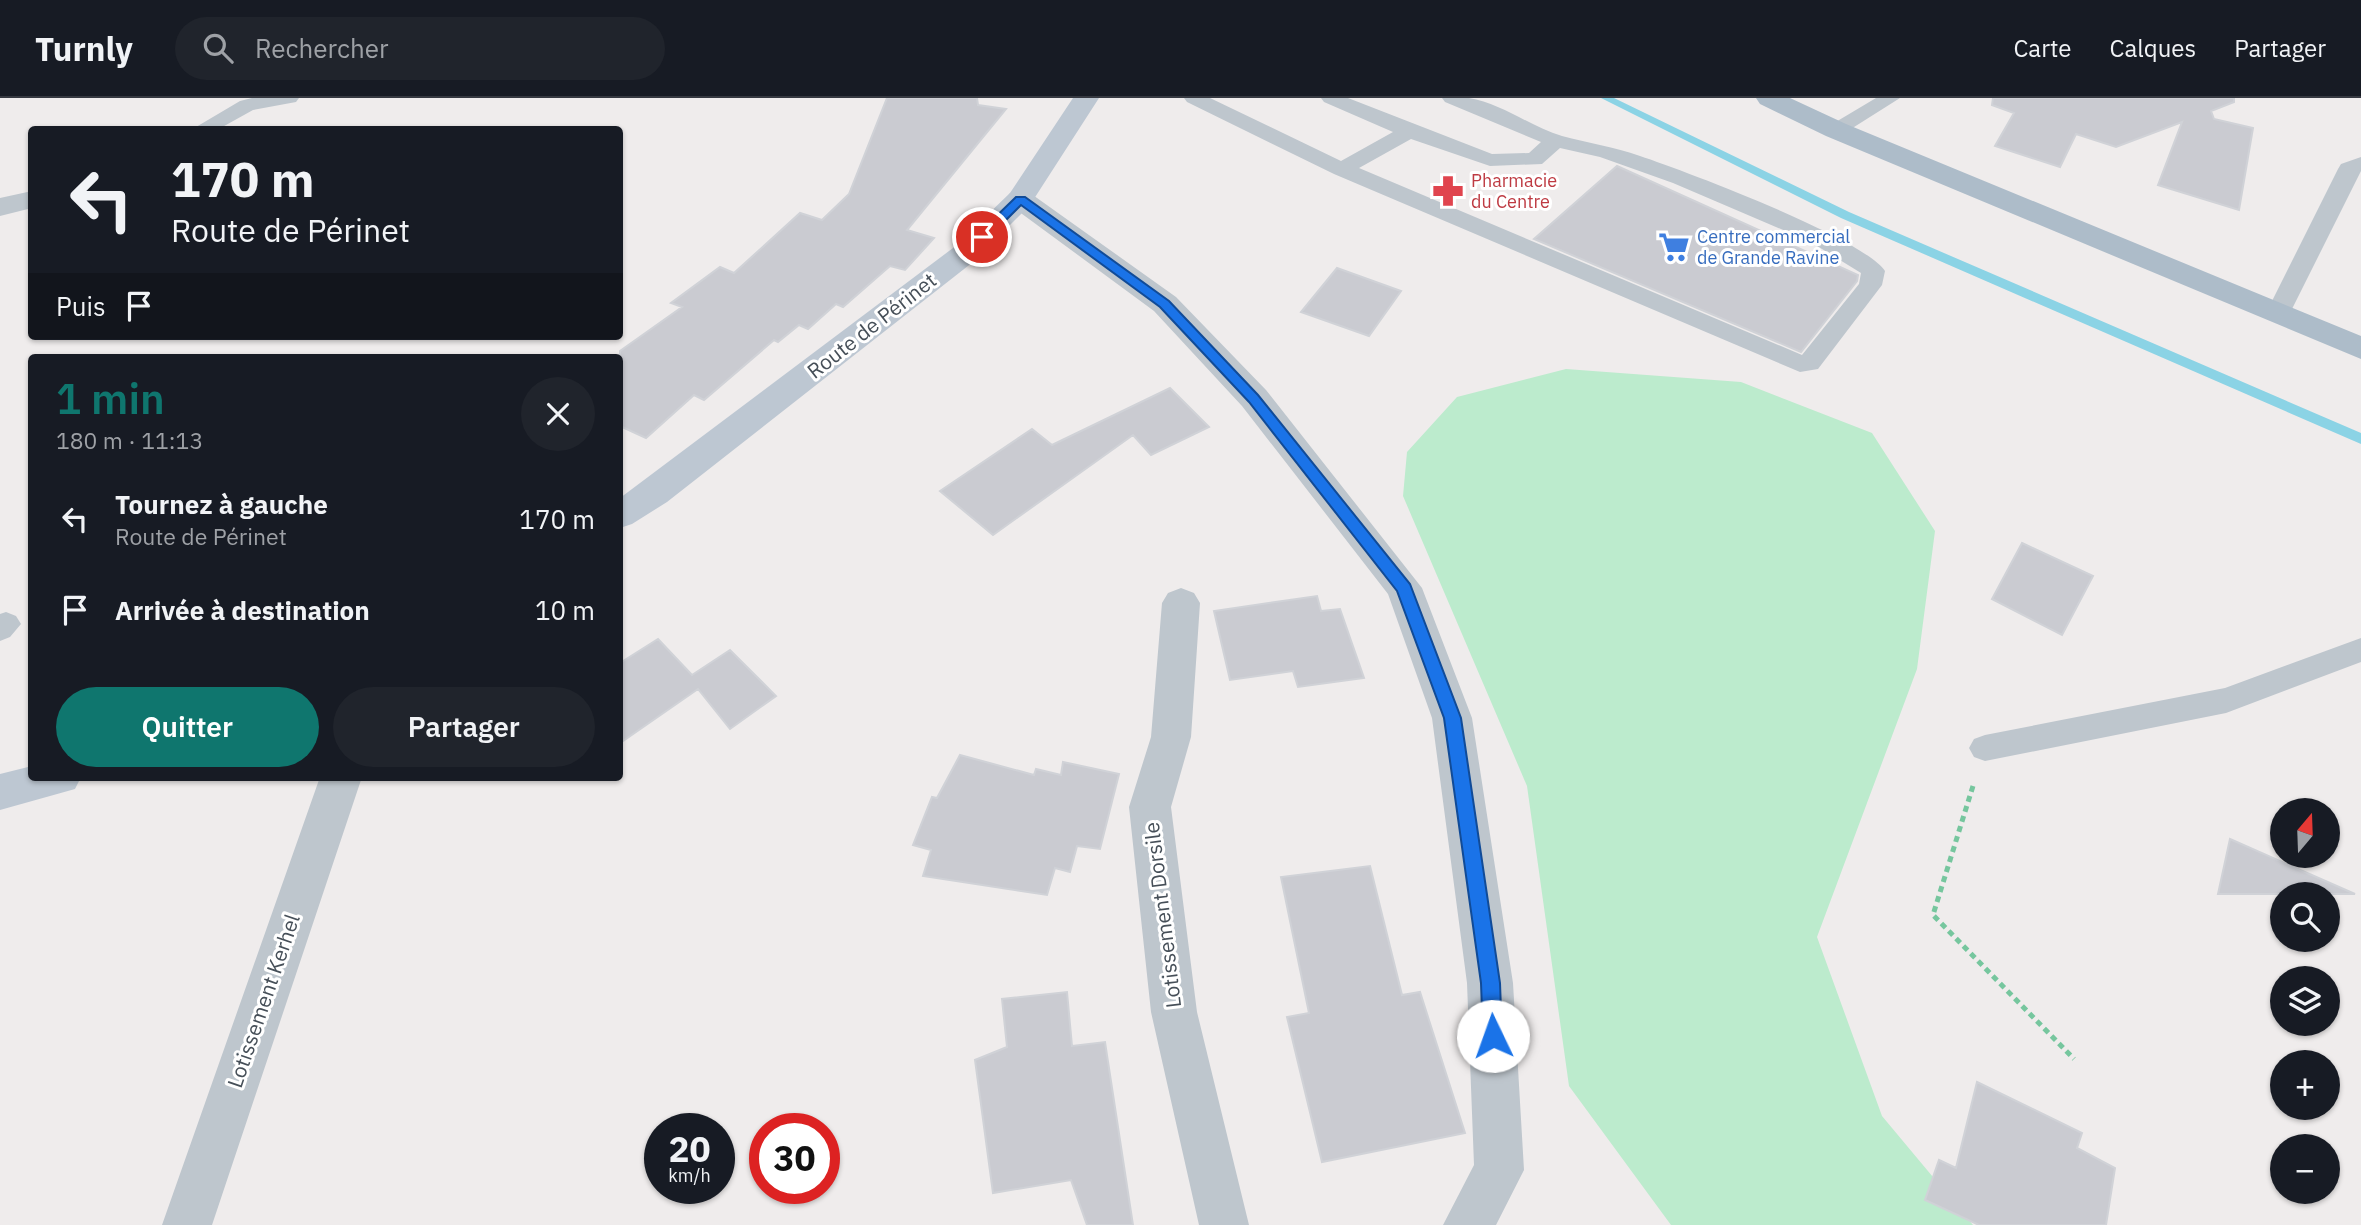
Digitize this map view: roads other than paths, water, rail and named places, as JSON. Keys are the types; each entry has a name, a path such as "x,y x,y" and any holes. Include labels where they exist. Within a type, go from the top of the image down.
{"main road":[{"name":"Route de Périnet","path":"623,513 655,493 963,255 1020,200 1086,98"},
{"path":"1769,98 1836,130 2361,348"},
{"path":"0,792 44,781"}],"street":[{"path":"1020,200 1165,304 1254,398 1404,588 1452,718 1490,983 1499,1170 1468,1225"},
{"name":"Lotissement Dorsile","path":"1181,603 1171,737 1150,807 1174,1012 1224,1225"},
{"name":"Lotissement Kerhel","path":"187,1225 340,781"}],"lane":[{"path":"208,126 247,105 289,98"},
{"path":"1194,98 1342,169 1800,365 1809,363 1870,285 1873,271 1858,257 1791,226 1631,157 1595,147 1556,141 1452,98"},
{"path":"1331,98 1409,131 1490,160 1534,159 1556,141"},
{"path":"1836,130 1890,98"},
{"path":"1342,169 1409,131"},
{"path":"2277,315 2349,169 2361,163"},
{"path":"1985,748 2226,700 2361,650"}],"waterway":[{"path":"1606,98 1845,215 2361,439"}],"place":[{"name":"Pharmacie du Centre","path":"1448,191"},
{"name":"Centre commercial de Grande Ravine","path":"1674,247"}]}
